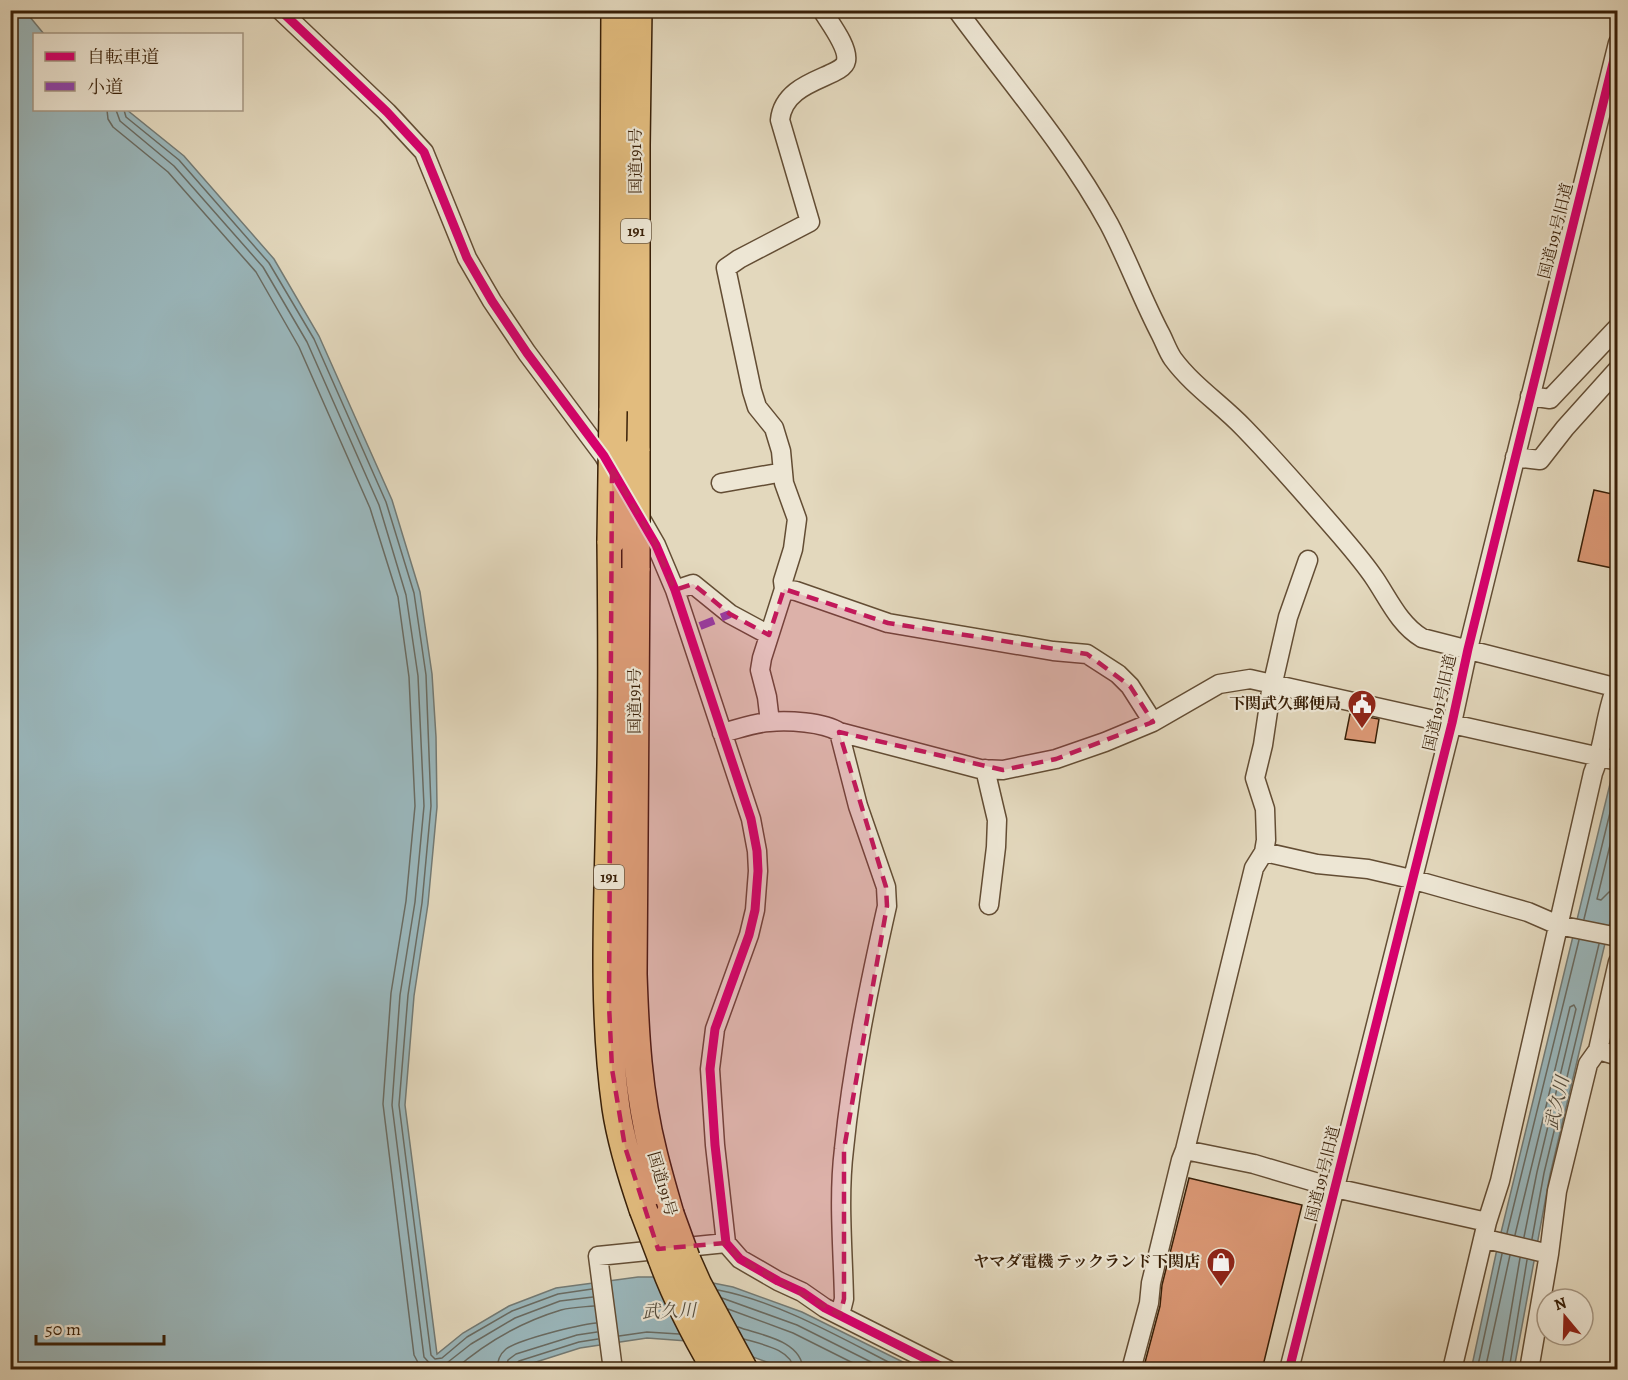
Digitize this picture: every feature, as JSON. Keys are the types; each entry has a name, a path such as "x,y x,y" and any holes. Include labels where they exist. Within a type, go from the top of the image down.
{"highway":[{"path":"602,10 614,148"},
{"name":"国道191号","path":"615,10 611,541 613,694 608,907 610,1047 616,1111 643,1209 671,1284 716,1370"},
{"name":"国道191号","path":"638,10 633,963 635,1040 652,1151 670,1214 698,1286 744,1370"}],"street":[{"path":"280,10 413,137 424,152 467,258 527,353 604,456 656,544 675,590 751,819 757,851 756,900 749,935 720,1012 711,1060 710,1088 726,1243 740,1259 840,1315 948,1370"},
{"path":"770,722 760,670 784,589 784,576 797,527 795,511 784,483 781,452 774,428 757,407 752,391 726,268 810,222 780,120 781,111 793,93 843,67 846,63 840,38 822,10"},
{"path":"957,10 983,47 1036,113 1083,182 1131,269 1154,324 1172,357 1187,376 1251,435 1343,538 1373,576 1408,630 1422,638 1617,686 1602,738 1609,759"},
{"name":"国道191号旧道","path":"1289,1370 1452,723 1468,649 1617,43"},
{"path":"1530,396 1550,399 1617,327"},
{"path":"1515,457 1540,460 1565,428 1615,376"},
{"path":"721,483 783,474"},
{"path":"1131,1370 1254,868 1264,852 1265,809 1255,778 1288,617 1308,560"},
{"path":"675,590 693,584 730,614 769,635"},
{"path":"784,589 796,591 888,623 1053,651 1087,654 1118,674 1131,686 1153,722"},
{"path":"722,733 770,722 808,724 832,728 839,732 955,763 1003,770 1056,759 1153,722 1220,684 1250,679 1609,759"},
{"path":"839,732 858,806 886,887 887,906 858,1050 844,1149 842,1175 844,1299 840,1315"},
{"path":"1452,1370 1489,1231 1562,925 1593,773 1609,759"},
{"path":"985,769 997,820 989,905"},
{"path":"1264,852 1317,864 1368,869 1411,879 1528,912 1562,925 1616,937"},
{"path":"1529,1370 1557,1191 1588,1064 1598,1050 1617,962"},
{"path":"1598,1050 1617,1056"},
{"path":"1185,1149 1254,1164 1489,1231 1547,1253"},
{"path":"613,1370 598,1256 726,1243"}],"highlighted area":[{"path":"612,469 656,545 675,590 693,584 730,614 769,635 784,589 888,623 1087,654 1130,686 1153,722 1056,759 1003,770 839,732 886,887 887,906 844,1149 844,1299 840,1315 740,1259 726,1243 658,1249 625,1147 612,1069 609,1005"}],"water":[{"name":"武久川","path":"10,11 25,11 43,33 33,33 33,111 128,111 184,156 274,259 319,336 392,500 420,592 432,674 436,737 437,807 428,904 414,996 405,1105 437,1354 463,1333 509,1306 556,1288 638,1277 683,1277 733,1287 802,1312 917,1369 786,1369 714,1343 647,1338 580,1348 511,1370 11,1369"},
{"name":"武久川","path":"1617,755 1617,893 1550,1175 1514,1369 1471,1370 1497,1249"}],"building":[{"path":"1594,490 1617,495 1617,569 1578,561"},
{"path":"1350,714 1379,719 1375,743 1345,739"},
{"name":"ヤマダ電機 テックランド下関店","path":"1189,1178 1302,1205 1262,1370 1143,1370"}],"marked path":[{"path":"700,626 730,614"}],"cycle path":[{"path":"280,10 387,112 424,152 467,258 492,301 527,353 604,456 656,545 675,590 751,819 757,851 755,910 749,935 715,1029 710,1069 715,1145 726,1243 740,1259 802,1292 825,1308 948,1370"},
{"path":"1289,1370 1452,723 1468,649 1618,43"}],"place":[{"name":"下関武久郵便局","path":"1362,730"},
{"name":"ヤマダ電機 テックランド下関店","path":"1221,1288"}]}
